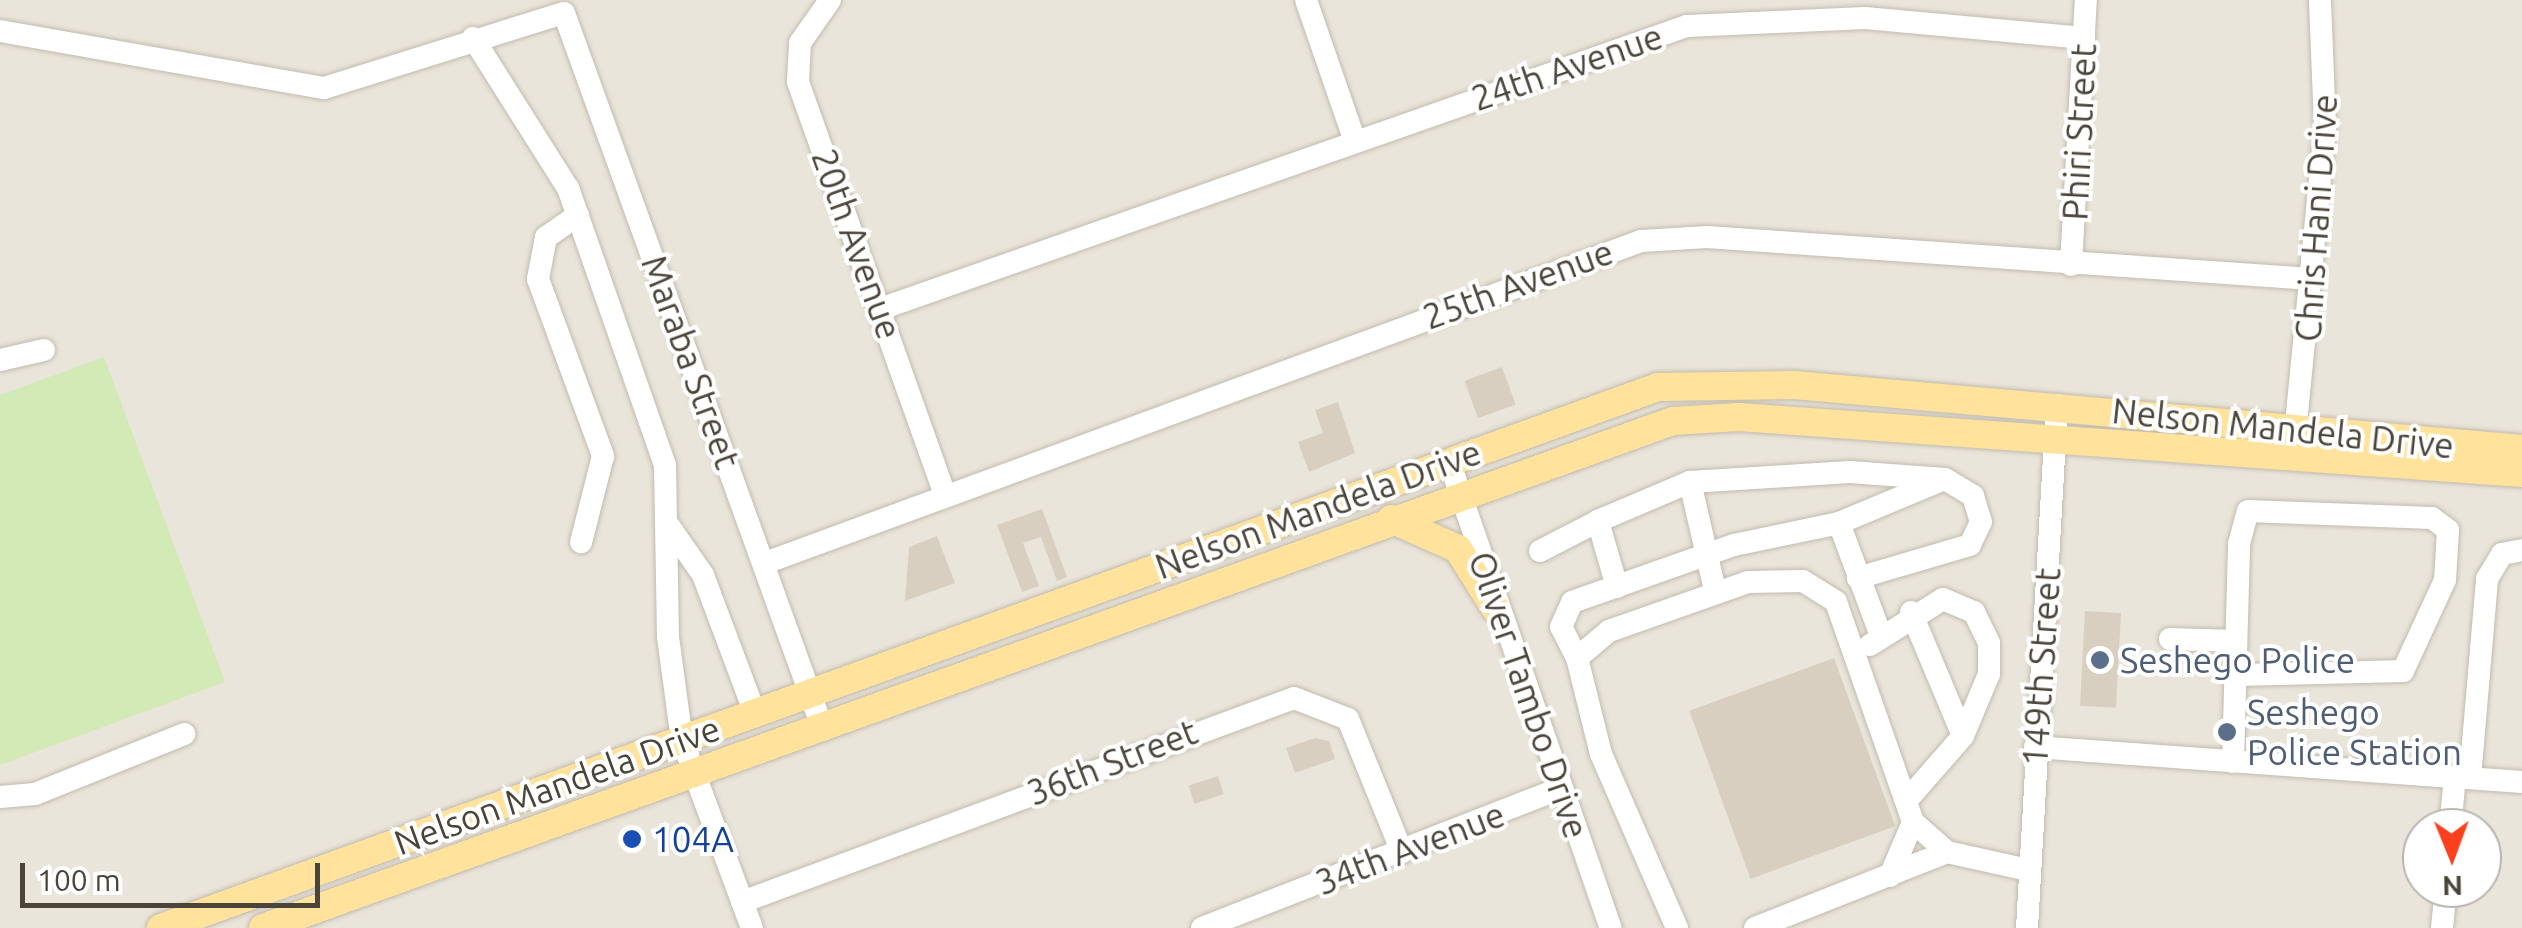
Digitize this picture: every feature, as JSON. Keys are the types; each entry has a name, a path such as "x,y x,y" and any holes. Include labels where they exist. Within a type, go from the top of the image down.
{"main road":[{"name":"Nelson Mandela Drive","path":"160,928 1628,394 1693,383 2261,420 2294,448 2522,473"},
{"name":"Nelson Mandela Drive","path":"263,928 1640,430 1709,416 2055,443 2522,449"},
{"path":"1391,519 1458,548 1495,608"}],"street":[{"name":"20th Avenue","path":"830,0 800,43 798,82 883,308 945,494"},
{"path":"1306,0 1354,139"},
{"name":"Phiri Street","path":"2071,264 2086,0"},
{"name":"Chris Hani Drive","path":"2294,448 2312,280 2326,5"},
{"path":"0,31 324,88 569,7"},
{"name":"Maraba Street","path":"569,7 822,728"},
{"name":"24th Avenue","path":"883,308 1354,139 1722,20 1866,18 2084,38"},
{"path":"473,38 578,215 665,464 668,636 682,740 752,928"},
{"path":"578,215 546,237 538,280 603,456 580,542"},
{"name":"25th Avenue","path":"765,563 1641,240 1707,237 2312,280"},
{"path":"0,360 44,350"},
{"name":"149th Street","path":"2026,928 2057,405"},
{"name":"Oliver Tambo Drive","path":"1449,461 1495,608 1611,928"},
{"path":"1540,551 1598,521 1690,482 1782,471 1945,479 1979,508 1970,545 1858,578"},
{"path":"1678,928 1613,787 1578,688 1577,658 1563,610 1709,554 1839,523 1945,479"},
{"path":"1690,482 1716,590"},
{"path":"2233,762 2235,675 2236,641 2248,511 2432,518 2448,530 2445,580 2403,671 2235,675"},
{"path":"1598,521 1617,587"},
{"path":"1839,523 1881,636"},
{"path":"668,526 703,575 755,713"},
{"path":"2455,808 2487,579 2502,554 2522,550"},
{"path":"1577,658 1609,631 1716,590 1803,580 1836,602 1859,655 1910,812 1947,852 2028,870"},
{"path":"1859,655 1911,612 1956,601 1984,628 1989,674 1964,736 1910,812 1890,876"},
{"path":"1911,612 1964,736"},
{"path":"2170,639 2236,641"},
{"name":"36th Street","path":"742,902 1294,698 1348,719 1402,852"},
{"path":"0,797 34,794 184,734"},
{"path":"2035,747 2522,782"},
{"name":"34th Avenue","path":"1202,928 1561,788"},
{"path":"1755,928 1947,852"}],"shaded area":[{"path":"0,0 2522,0 2522,928 0,928"}],"green space":[{"path":"104,357 225,682 0,765 0,395"}],"building":[{"path":"1502,367 1516,405 1478,418 1464,381"},
{"path":"1338,402 1355,453 1309,472 1298,442 1323,433 1315,410"},
{"path":"1042,509 1067,577 1057,581 1041,537 1023,543 1039,586 1022,592 997,525"},
{"path":"937,536 955,583 905,601 909,547"},
{"name":"Seshego Police","path":"2085,611 2121,613 2116,708 2080,706"},
{"path":"1834,658 1895,826 1751,879 1689,711"},
{"path":"1315,738 1329,741 1335,759 1295,773 1286,748"},
{"path":"1218,776 1224,794 1194,804 1189,786"}],"place":[{"name":"Seshego Police","path":"2100,660"},
{"name":"Seshego Police Station","path":"2227,732"},
{"name":"104A","path":"632,839"}]}
